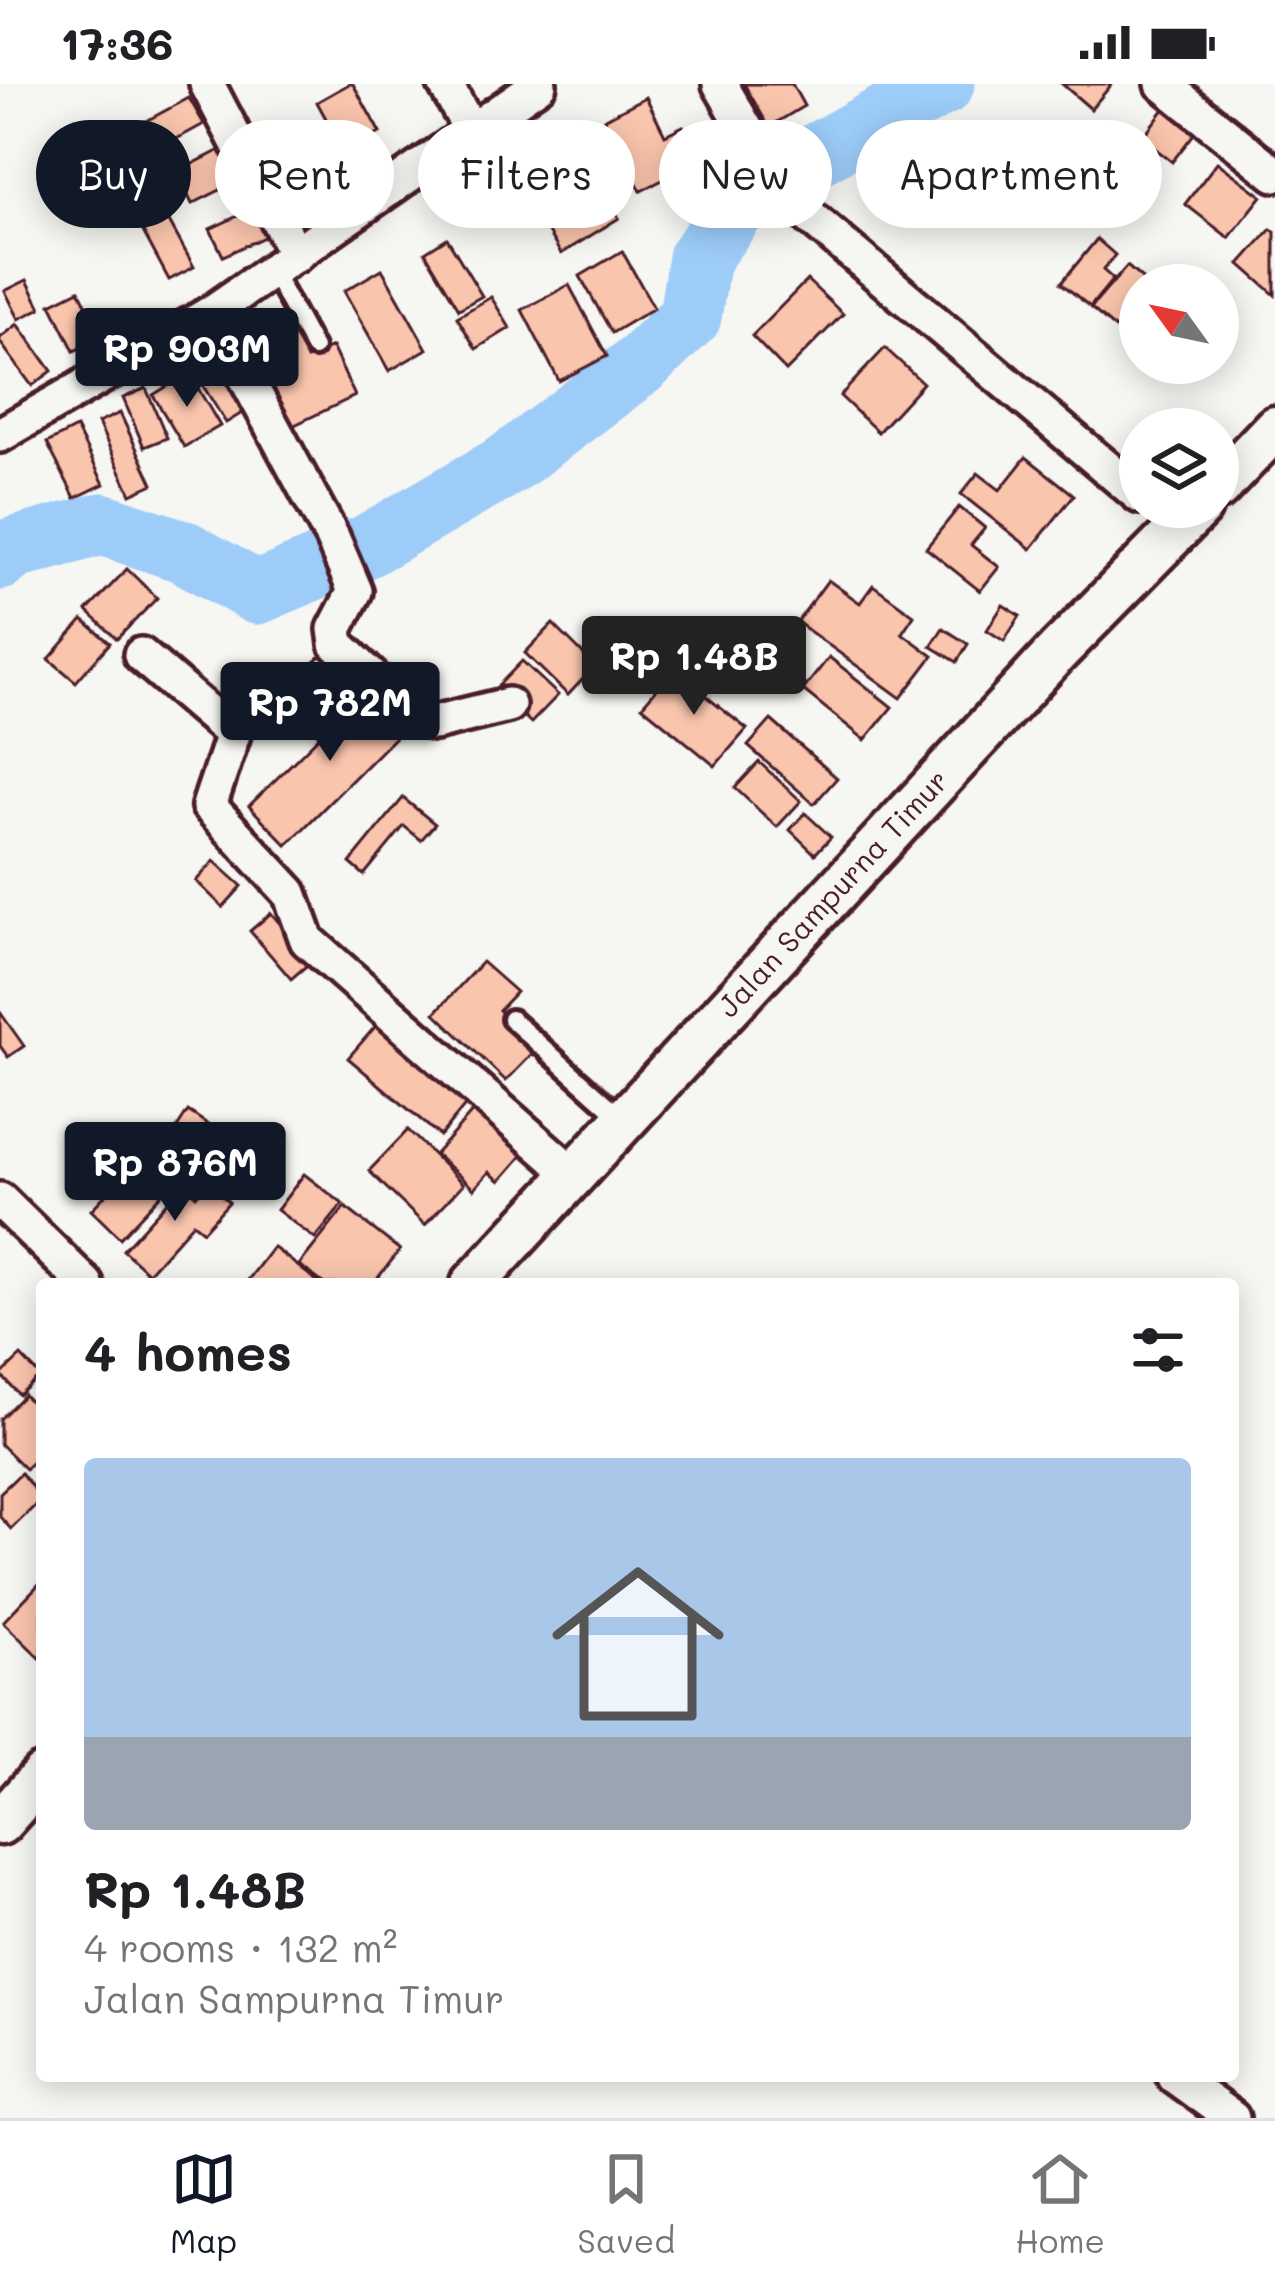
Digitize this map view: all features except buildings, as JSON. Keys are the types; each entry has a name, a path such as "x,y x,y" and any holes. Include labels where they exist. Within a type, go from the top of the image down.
{"street":[{"path":"207,84 284,263"},
{"path":"446,84 466,120"},
{"path":"489,120 539,84"},
{"path":"720,84 784,194 1119,478"},
{"path":"1163,84 1275,174"},
{"path":"0,435 211,313 418,170"},
{"path":"211,313 348,571 355,591 334,637 412,715 434,723 508,705"},
{"path":"1239,466 1275,428"},
{"name":"Jalan Sampurna Timur","path":"479,1278 1165,528"},
{"path":"141,655 230,728 232,741 209,806 290,893 307,940 575,1176"},
{"path":"0,1200 80,1278"},
{"path":"0,1823 36,1783"},
{"path":"1182,2082 1232,2118"}],"lane":[{"path":"284,263 314,347"},
{"path":"511,1018 626,1122"}],"waterway":[{"path":"0,559 12,549 102,524 185,552 257,593 367,546 507,465 641,364 690,317 699,258 747,193 943,84"}]}
